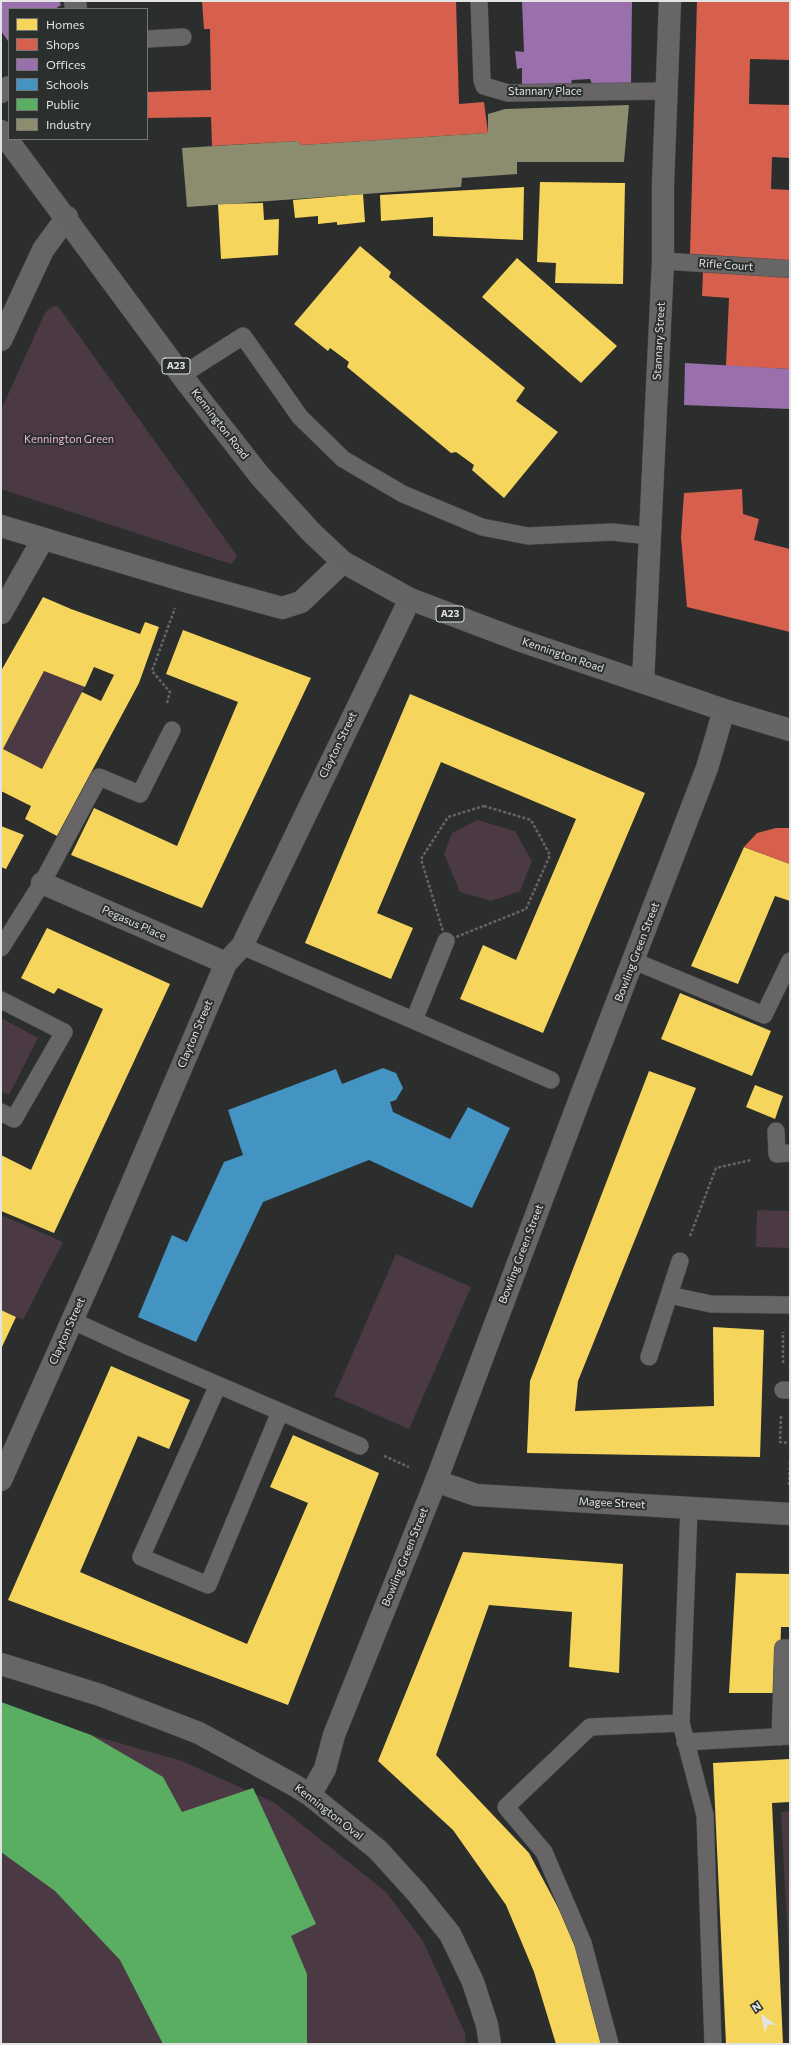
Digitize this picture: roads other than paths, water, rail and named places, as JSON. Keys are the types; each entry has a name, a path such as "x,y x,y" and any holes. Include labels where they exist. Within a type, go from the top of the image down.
{"highway":[{"name":"Kennington Road","path":"1,130 8,139"},
{"name":"Kennington Road","path":"9,140 67,217 182,375 260,476 312,533 344,562 410,599 516,639 724,710 790,730"}],"street":[{"name":"Stannary Street","path":"643,682 663,261 670,1"},
{"path":"1,340 43,250 67,217"},
{"path":"1,526 185,581 282,608 301,602 344,562"},
{"path":"1,613 43,539"},
{"name":"Clayton Street","path":"1,1480 71,1320 100,1258 226,963 242,946 410,599"},
{"name":"Bowling Green Street","path":"310,1795 324,1769 334,1735 436,1481 604,1037 708,768 724,710"},
{"name":"Pegasus Place","path":"42,883 226,963"},
{"name":"Magee Street","path":"436,1481 476,1495 790,1514"},
{"name":"Kennington Oval","path":"1,1664 100,1695 199,1733 310,1795 378,1850 417,1893 450,1934 473,1982 487,2025 490,2044"}],"lane":[{"name":"Stannary Place","path":"479,1 482,80 484,86 508,93 667,91"},
{"path":"148,39 183,37"},
{"name":"Rifle Court","path":"663,261 790,269"},
{"path":"182,375 243,336 305,422 343,458 402,494 482,527 528,536 612,532 650,536"},
{"path":"1,948 42,883 99,777 140,794 172,730"},
{"path":"414,1020 446,941"},
{"path":"242,946 551,1080"},
{"path":"634,961 764,1015 790,961"},
{"path":"1,1000 64,1032 14,1119 1,1112"},
{"path":"776,1131 784,1154"},
{"path":"649,1357 680,1261"},
{"path":"669,1295 712,1304 790,1305"},
{"path":"71,1320 360,1446"},
{"path":"218,1385 141,1557 208,1585 280,1412"},
{"path":"690,1508 681,1723 704,1815 713,2044"},
{"path":"685,1742 785,1736 783,1648 790,1648"},
{"path":"610,2044 584,1943 544,1852 506,1807 590,1727 681,1723"}],"park label":[{"name":"Kennington Green","path":"69,439"}]}
